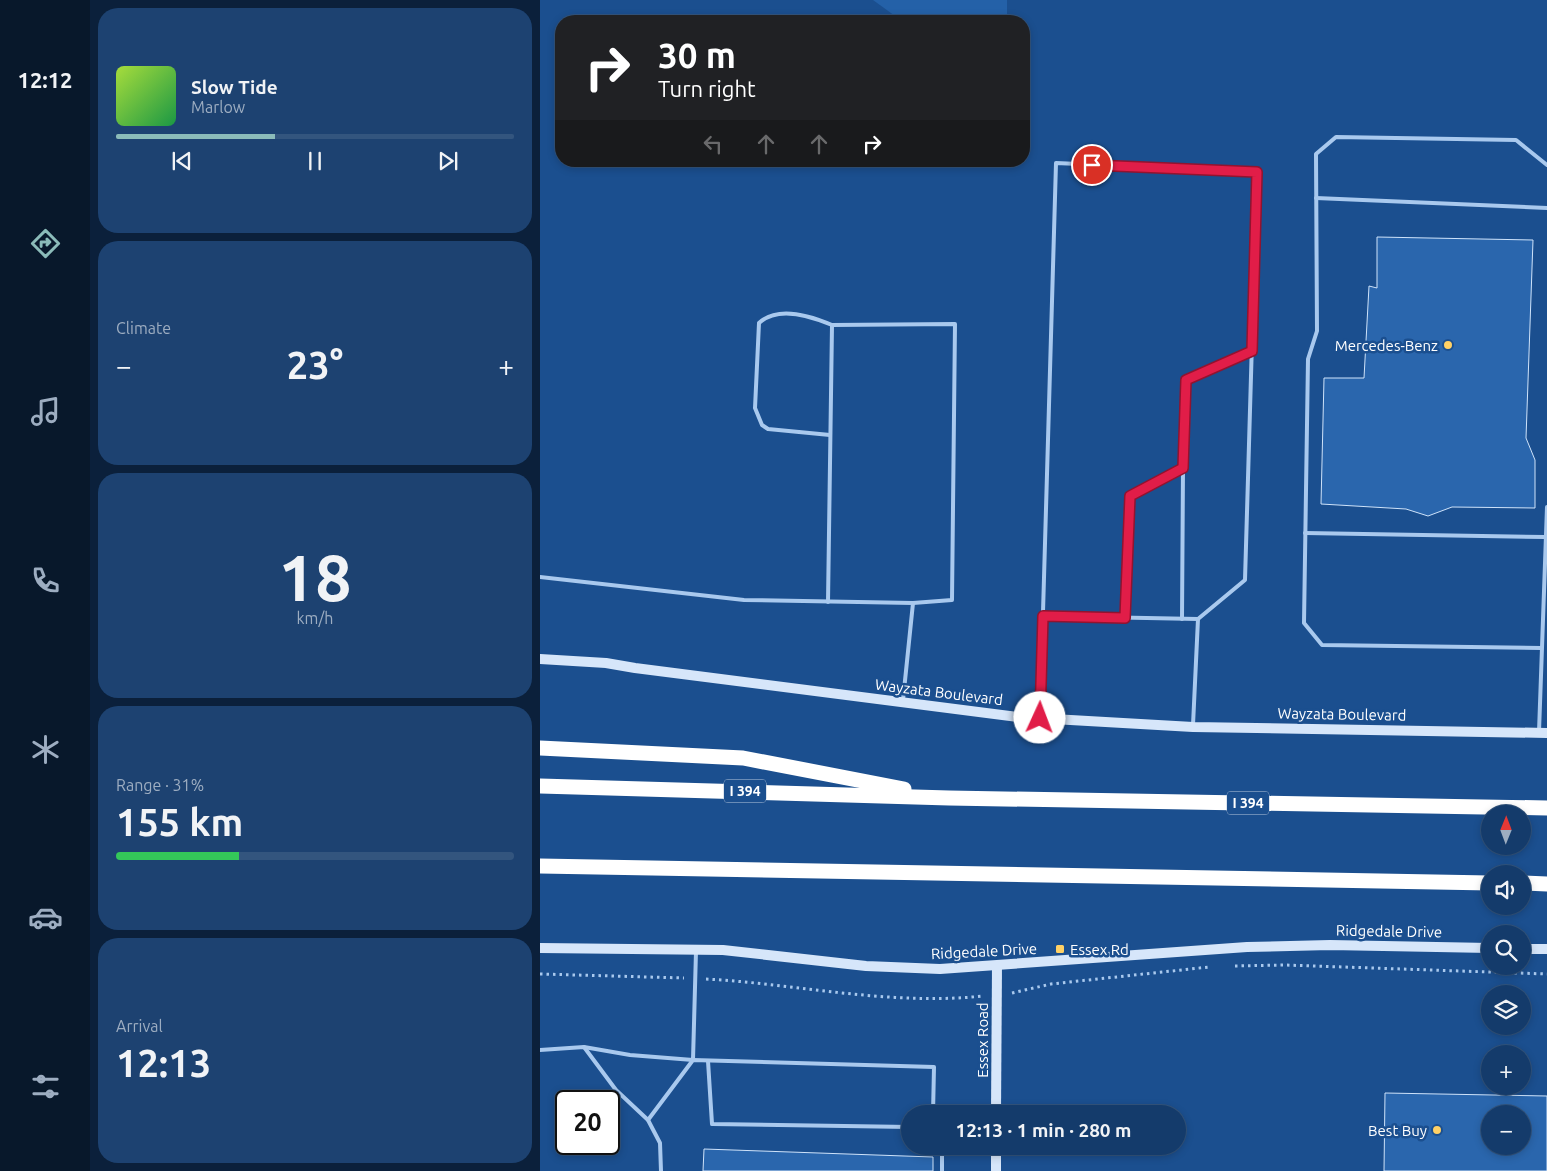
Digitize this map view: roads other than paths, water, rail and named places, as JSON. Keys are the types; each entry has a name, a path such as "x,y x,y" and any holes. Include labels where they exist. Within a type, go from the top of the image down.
{"highway":[{"path":"540,748 743,758 950,798"},
{"name":"I 394","path":"540,786 950,798 1547,808"},
{"path":"540,866 1481,883"},
{"path":"1531,883 1547,884"}],"street":[{"name":"Wayzata Boulevard","path":"540,659 606,663 1040,718 1193,727 1543,732"},
{"name":"Ridgedale Drive","path":"540,948 696,949 894,968 940,969 1247,947 1330,945 1481,948"},
{"path":"1531,949 1547,949"},
{"name":"Essex Road","path":"996,1105 997,966"},
{"path":"996,1155 996,1171"}],"lane":[{"path":"1541,648 1322,645 1304,623 1305,533 1308,359 1317,331 1316,154 1336,136 1516,140 1547,166"},
{"path":"1040,718 1056,163 1257,172 1245,580 1198,619 1043,616"},
{"path":"1316,198 1547,208"},
{"path":"540,577 744,600 913,603 952,600 955,324 832,325 811,317 790,314 776,314 765,317 759,323 756,408 762,425 768,429 830,435"},
{"path":"828,602 832,325"},
{"path":"1182,619 1183,468 1186,380 1252,351"},
{"path":"1125,618 1130,496 1183,468"},
{"path":"1543,732 1541,648 1547,507"},
{"path":"1305,533 1545,537"},
{"path":"902,702 913,603"},
{"path":"1193,727 1198,619"},
{"path":"648,1120 693,1060 696,949"},
{"path":"584,1047 616,1090 648,1120 660,1143 661,1171"},
{"path":"540,1050 584,1047 630,1055 708,1061 934,1067 933,1105"},
{"path":"708,1061 712,1124 901,1127"},
{"path":"942,1155 942,1171"}],"place":[{"name":"Mercedes-Benz","path":"1448,345"},
{"name":"Essex Rd","path":"1060,949"},
{"name":"Best Buy","path":"1437,1130"}]}
